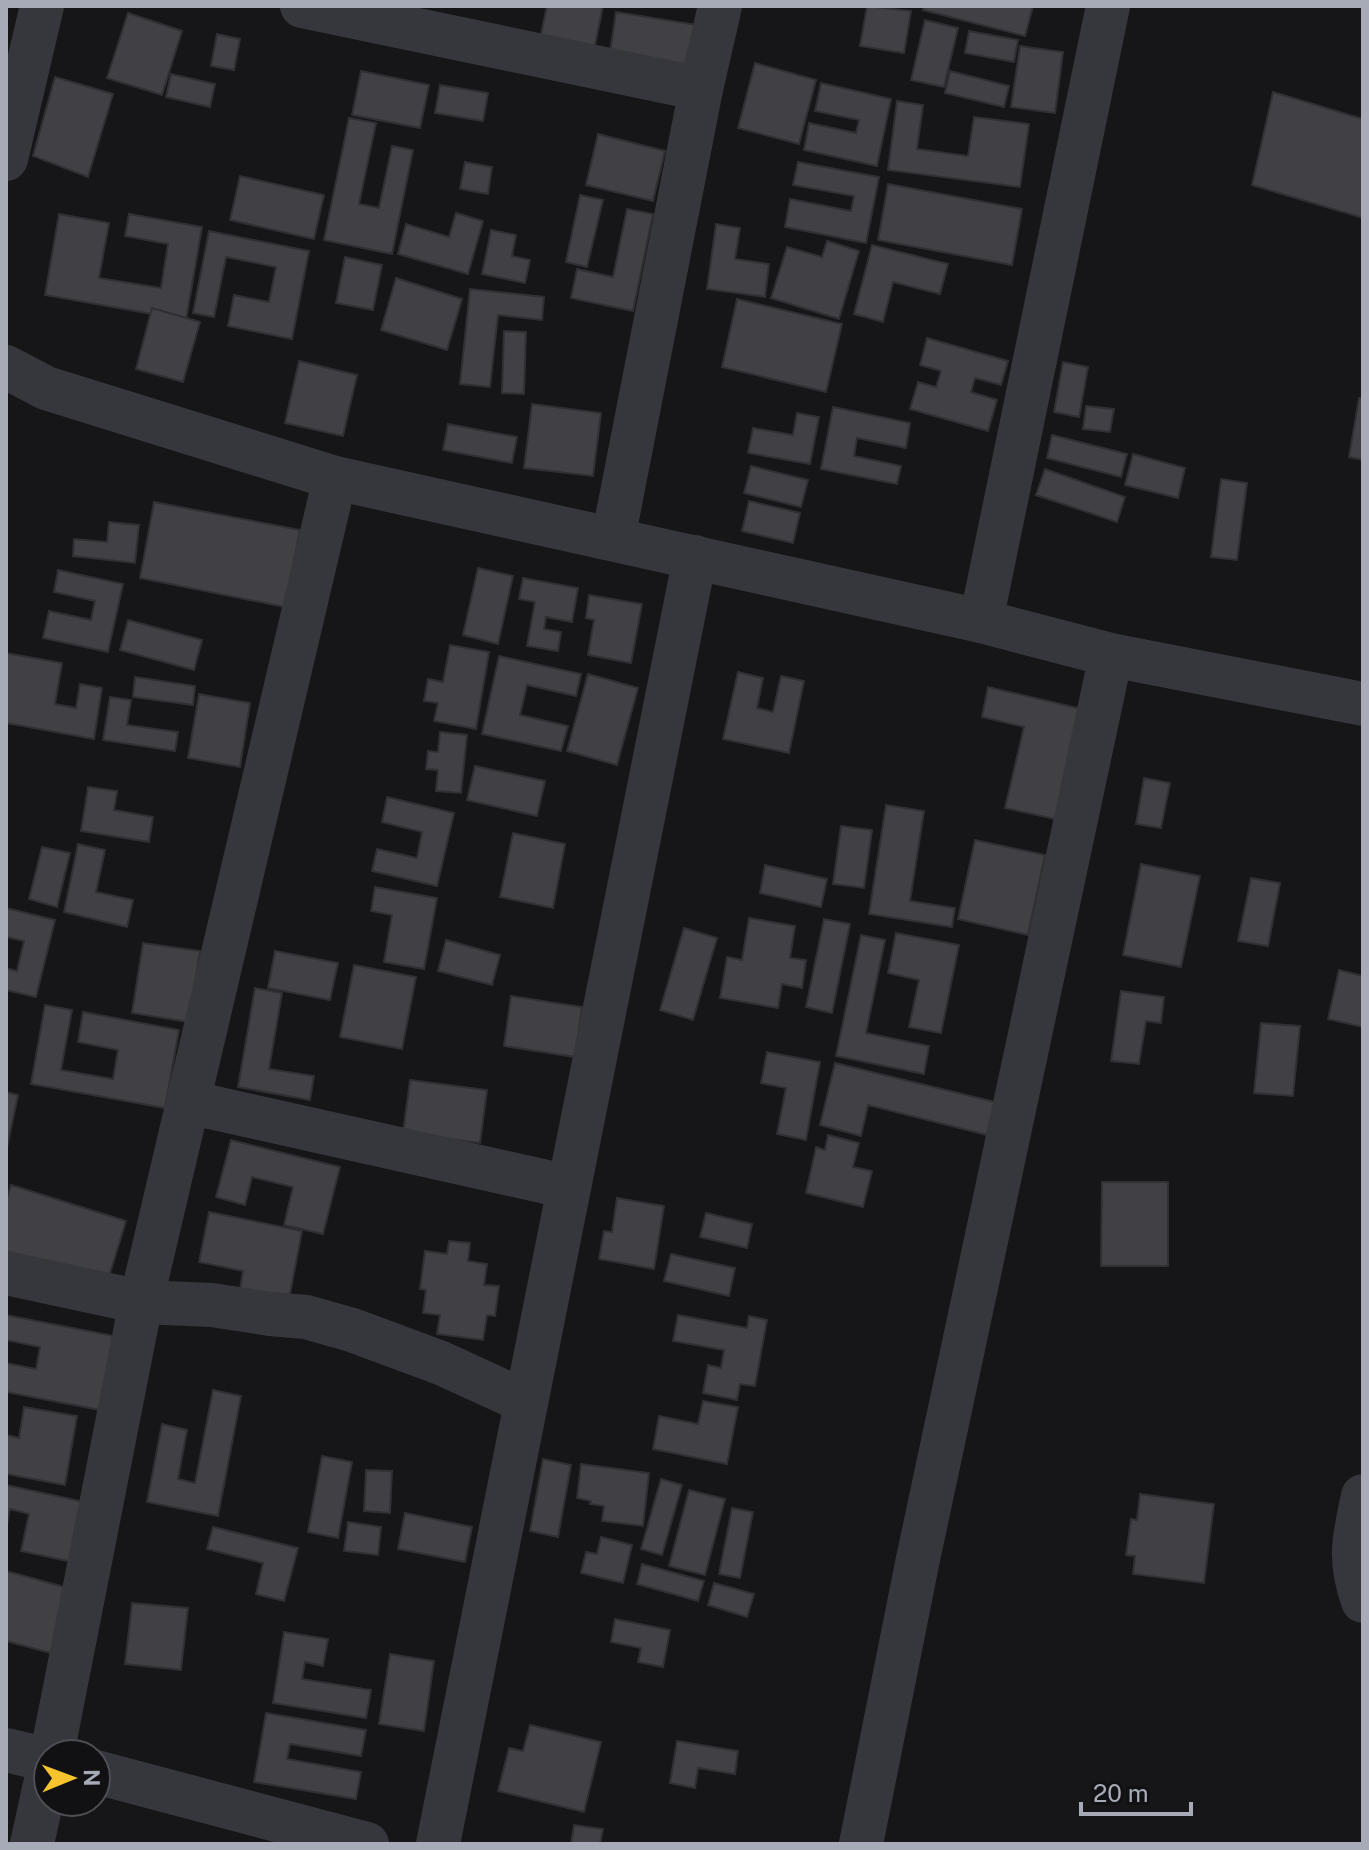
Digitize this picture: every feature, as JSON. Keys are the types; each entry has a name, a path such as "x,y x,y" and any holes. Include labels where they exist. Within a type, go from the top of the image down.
{"street":[{"path":"6,159 42,6"},
{"path":"302,6 701,89"},
{"path":"613,539 720,6"},
{"path":"981,621 1108,6"},
{"path":"6,367 46,388 335,478 981,621 1111,655 1363,704"},
{"path":"55,1738 141,1302 335,478"},
{"path":"438,1844 695,557"},
{"path":"861,1844 918,1559 1111,655"},
{"path":"188,1102 569,1187"},
{"path":"6,1273 141,1302 212,1305 306,1317 352,1330 441,1363 526,1402"},
{"path":"1363,1496 1353,1556 1356,1581 1363,1601"},
{"path":"6,1750 32,1756"},
{"path":"112,1776 367,1844"},
{"path":"32,1844 38,1818"}],"building":[{"path":"547,6 603,6 593,55 539,44"},
{"path":"867,6 911,11 904,53 860,46"},
{"path":"924,6 1033,6 1025,36 923,10"},
{"path":"616,12 697,25 689,73 609,60"},
{"path":"128,13 182,31 162,95 107,78"},
{"path":"925,20 958,28 944,87 911,80"},
{"path":"969,31 1018,40 1014,62 965,53"},
{"path":"217,34 240,39 234,70 211,66"},
{"path":"1020,46 1063,52 1055,113 1011,107"},
{"path":"755,63 816,80 799,144 738,128"},
{"path":"361,71 429,85 420,128 352,115"},
{"path":"950,71 1009,86 1004,107 945,93"},
{"path":"171,74 215,84 210,107 166,97"},
{"path":"55,77 113,94 88,177 33,156"},
{"path":"821,83 891,99 877,166 804,150 809,123 856,133 859,120 815,111"},
{"path":"440,85 488,93 483,121 435,113"},
{"path":"1273,92 1363,119 1363,218 1252,185"},
{"path":"897,101 923,105 917,149 968,156 974,117 1029,124 1020,187 888,170"},
{"path":"349,118 376,123 359,204 379,208 392,146 413,150 392,254 324,240"},
{"path":"598,134 665,151 653,201 586,185"},
{"path":"465,162 492,167 488,194 460,189"},
{"path":"798,162 879,177 866,243 785,227 790,199 851,211 854,196 793,185"},
{"path":"240,176 324,195 314,239 230,220"},
{"path":"888,184 1022,209 1012,265 878,240"},
{"path":"580,195 603,200 587,267 566,262"},
{"path":"627,209 653,214 633,311 571,298 577,269 613,277"},
{"path":"456,213 483,221 468,274 398,254 406,224 449,237"},
{"path":"59,214 109,223 99,278 161,288 168,244 125,236 129,214 202,227 186,320 45,295"},
{"path":"716,224 740,228 735,259 769,264 765,297 707,289"},
{"path":"491,230 516,235 512,256 530,260 525,283 482,274"},
{"path":"209,231 309,251 292,339 228,326 234,295 269,302 276,267 226,257 214,317 193,313"},
{"path":"827,241 859,251 839,319 771,298 787,247 822,257"},
{"path":"872,245 948,264 940,294 893,282 883,322 854,314"},
{"path":"345,257 382,265 373,310 336,303"},
{"path":"396,278 462,299 447,350 381,330"},
{"path":"470,289 544,297 542,320 498,315 490,387 460,384"},
{"path":"737,299 842,324 826,392 722,367"},
{"path":"152,308 200,322 183,382 136,369"},
{"path":"504,331 526,332 524,394 502,393"},
{"path":"927,338 1008,361 1001,385 975,378 971,392 997,400 988,431 910,409 918,382 936,387 941,371 920,365"},
{"path":"299,361 357,375 343,436 285,423"},
{"path":"1063,362 1088,367 1079,417 1054,412"},
{"path":"1359,398 1363,399 1363,460 1349,457"},
{"path":"532,404 601,413 593,476 524,468"},
{"path":"1086,406 1114,409 1110,432 1083,429"},
{"path":"833,407 910,423 906,448 857,438 854,456 901,466 897,484 821,469"},
{"path":"797,413 819,417 810,464 748,453 753,428 793,435"},
{"path":"448,424 517,437 512,463 443,450"},
{"path":"1052,435 1127,454 1121,477 1047,458"},
{"path":"1133,454 1185,468 1178,498 1125,485"},
{"path":"751,466 808,480 801,507 744,493"},
{"path":"1045,469 1125,497 1117,522 1036,495"},
{"path":"1221,479 1247,483 1237,560 1211,557"},
{"path":"749,501 800,513 793,543 742,531"},
{"path":"154,502 300,530 285,607 140,578"},
{"path":"109,522 139,525 135,563 73,556 74,539 107,542"},
{"path":"478,568 513,576 498,644 463,635"},
{"path":"58,570 123,584 108,652 43,638 49,611 91,620 95,601 54,592"},
{"path":"523,578 578,588 572,622 546,617 544,629 561,632 558,651 527,646 535,602 519,599"},
{"path":"589,595 642,604 631,663 588,655 594,620 586,618"},
{"path":"128,620 202,640 194,670 120,650"},
{"path":"450,645 489,652 476,729 434,721 438,703 424,701 428,679 443,682"},
{"path":"6,653 62,663 55,704 76,708 80,684 102,688 94,739 6,723"},
{"path":"499,656 581,674 576,696 527,685 520,715 568,726 561,751 482,734"},
{"path":"738,672 763,678 757,708 773,712 781,676 804,681 789,753 723,739"},
{"path":"588,674 638,688 617,765 567,751"},
{"path":"135,677 195,686 193,705 133,697"},
{"path":"988,687 1086,710 1060,820 1005,808 1024,727 982,717"},
{"path":"199,694 250,703 240,767 188,758"},
{"path":"110,697 131,700 127,725 178,732 175,751 103,740"},
{"path":"440,732 467,735 461,793 436,791 438,770 426,769 428,751 438,752"},
{"path":"475,766 545,781 537,816 467,800"},
{"path":"1144,778 1170,783 1161,828 1136,824"},
{"path":"88,787 117,791 114,810 153,817 149,842 81,831"},
{"path":"387,797 454,813 437,886 372,871 377,849 417,858 422,832 382,822"},
{"path":"886,805 924,811 910,901 955,908 952,927 869,914"},
{"path":"841,826 872,830 864,888 833,884"},
{"path":"513,833 565,844 553,908 500,897"},
{"path":"975,840 1045,855 1028,935 958,919"},
{"path":"78,844 105,850 96,892 133,900 127,927 64,912"},
{"path":"42,847 70,853 57,907 29,899"},
{"path":"1141,864 1200,876 1181,967 1123,955"},
{"path":"765,865 827,879 821,907 760,893"},
{"path":"1251,878 1280,883 1268,946 1238,941"},
{"path":"375,887 437,898 424,969 384,962 392,915 371,911"},
{"path":"6,908 55,920 36,997 6,990 6,968 17,971 24,941 6,937"},
{"path":"749,918 795,926 790,958 806,960 802,988 782,984 778,1008 720,998 727,957 742,960"},
{"path":"824,919 850,924 832,1013 806,1007"},
{"path":"684,928 717,938 693,1020 660,1010"},
{"path":"896,933 959,945 941,1033 909,1027 919,980 888,973"},
{"path":"861,935 885,940 866,1033 929,1046 924,1074 836,1056"},
{"path":"446,940 500,955 492,985 438,971"},
{"path":"143,943 200,951 189,1022 132,1013"},
{"path":"275,951 338,963 330,1000 268,988"},
{"path":"354,965 416,977 402,1049 340,1037"},
{"path":"1339,970 1363,976 1363,1027 1328,1019"},
{"path":"255,988 282,993 269,1069 314,1076 310,1100 238,1087"},
{"path":"1121,991 1164,997 1161,1023 1146,1021 1139,1064 1111,1061"},
{"path":"511,996 582,1007 575,1057 504,1046"},
{"path":"45,1005 72,1010 61,1070 113,1079 118,1050 78,1042 83,1012 179,1030 165,1108 31,1084"},
{"path":"1261,1023 1300,1026 1293,1096 1254,1093"},
{"path":"767,1052 820,1062 806,1140 777,1134 786,1088 761,1083"},
{"path":"835,1063 995,1102 987,1135 868,1105 861,1136 820,1125"},
{"path":"410,1080 487,1090 480,1143 403,1133"},
{"path":"6,1092 18,1095 6,1153"},
{"path":"828,1135 859,1143 853,1167 872,1171 863,1207 806,1193 816,1147 825,1150"},
{"path":"231,1140 340,1167 323,1234 284,1225 293,1187 252,1177 245,1205 216,1197"},
{"path":"1102,1182 1168,1182 1168,1266 1101,1266"},
{"path":"11,1185 126,1221 107,1283 6,1252 6,1202"},
{"path":"617,1198 664,1206 654,1269 599,1259 604,1231 612,1232"},
{"path":"209,1212 302,1231 289,1299 240,1289 243,1271 199,1262"},
{"path":"706,1213 752,1224 747,1248 700,1237"},
{"path":"449,1241 470,1243 468,1261 487,1264 484,1285 499,1286 495,1316 487,1315 483,1340 437,1334 440,1315 423,1313 426,1290 420,1289 425,1251 447,1254"},
{"path":"671,1254 735,1268 729,1296 664,1281"},
{"path":"6,1315 119,1337 105,1411 6,1392 6,1363 36,1369 40,1347 6,1340"},
{"path":"678,1315 747,1328 749,1316 767,1320 755,1386 740,1384 737,1400 703,1393 708,1365 721,1368 724,1350 673,1341"},
{"path":"213,1390 241,1396 218,1516 147,1502 162,1424 187,1430 178,1479 195,1483"},
{"path":"703,1401 738,1407 727,1464 653,1449 659,1416 698,1424"},
{"path":"24,1407 77,1416 65,1485 6,1474 7,1435 19,1438"},
{"path":"322,1456 352,1462 338,1538 308,1532"},
{"path":"543,1459 571,1465 558,1537 530,1531"},
{"path":"581,1464 649,1473 643,1526 602,1521 604,1506 577,1498"},
{"path":"366,1470 392,1471 390,1513 364,1511"},
{"path":"661,1479 682,1485 662,1555 641,1549"},
{"path":"6,1485 89,1503 77,1563 21,1551 29,1514 10,1509 6,1530"},
{"path":"689,1490 725,1499 705,1575 669,1566"},
{"path":"1140,1494 1214,1504 1204,1583 1133,1574 1135,1556 1126,1555 1131,1519 1137,1520"},
{"path":"732,1508 753,1512 740,1578 719,1574"},
{"path":"405,1513 472,1527 465,1562 398,1549"},
{"path":"348,1522 381,1527 378,1555 344,1551"},
{"path":"213,1527 298,1548 284,1601 256,1594 263,1563 207,1549"},
{"path":"601,1537 632,1545 623,1583 581,1573 586,1552 597,1554"},
{"path":"642,1564 704,1581 698,1601 637,1584"},
{"path":"6,1571 68,1588 51,1653 6,1641"},
{"path":"714,1583 754,1594 747,1617 708,1605"},
{"path":"132,1603 188,1608 181,1670 125,1664"},
{"path":"615,1619 670,1630 663,1667 638,1662 641,1648 611,1642"},
{"path":"284,1632 328,1639 323,1666 305,1662 302,1679 371,1690 366,1718 273,1703"},
{"path":"390,1654 434,1661 424,1731 379,1724"},
{"path":"266,1713 366,1730 361,1756 290,1744 287,1759 361,1772 356,1799 254,1782"},
{"path":"530,1725 601,1742 584,1812 498,1791 509,1748 523,1751"},
{"path":"677,1741 738,1751 735,1774 698,1768 695,1788 670,1783"},
{"path":"574,1825 603,1829 600,1844 571,1844"}]}
